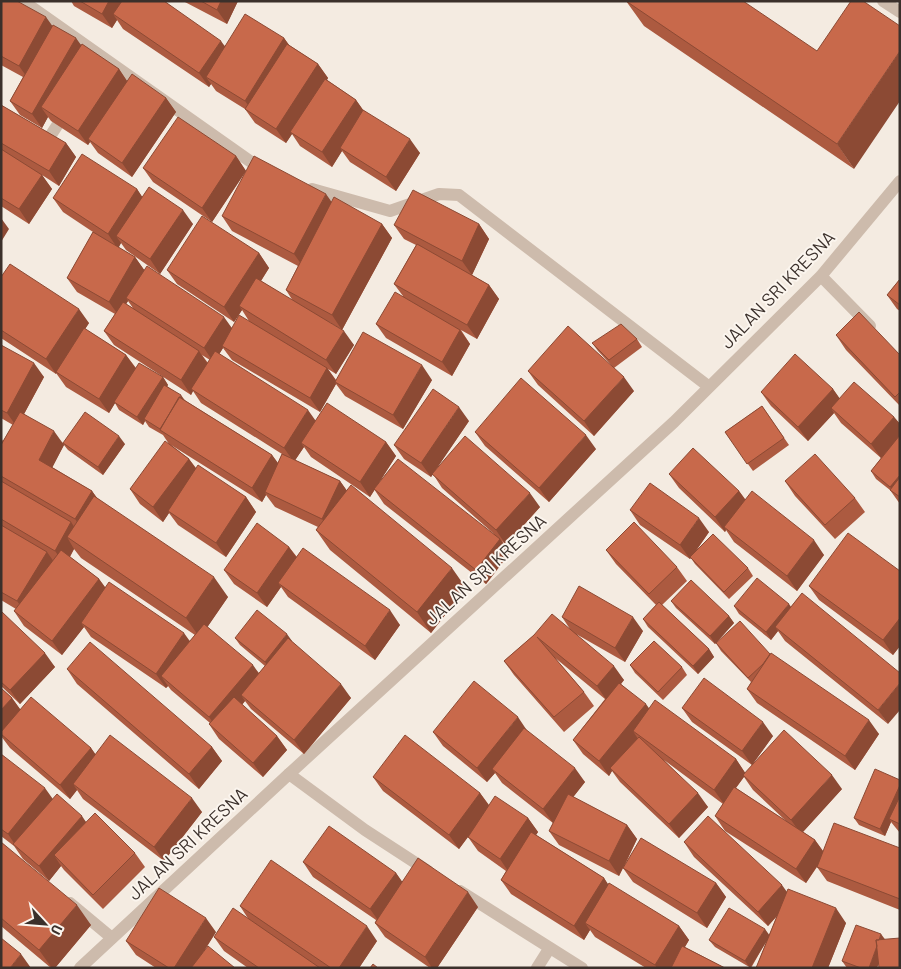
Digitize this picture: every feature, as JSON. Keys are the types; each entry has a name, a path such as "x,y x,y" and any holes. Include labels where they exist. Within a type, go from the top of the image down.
{"street":[{"path":"23,1 100,62 254,164 280,175"},
{"path":"883,1 900,12"},
{"path":"33,161 71,105"},
{"name":"JALAN SRI KRESNA","path":"80,968 674,422 708,386 821,276 900,181"},
{"path":"298,183 324,194 390,212 439,194 459,195 708,386"},
{"path":"821,276 880,336"},
{"path":"289,774 365,830 582,968"},
{"path":"63,897 112,938"},
{"path":"537,968 550,949"}],"building":[{"path":"1,1 17,1 46,17 19,66 1,56"},
{"path":"80,1 109,1 102,14"},
{"path":"122,1 164,1 221,41 199,73 113,14"},
{"path":"201,1 221,1 217,10"},
{"path":"626,1 743,1 817,51 851,1 863,1 900,26 900,51 837,144"},
{"path":"245,14 284,38 245,101 206,77"},
{"path":"53,25 76,38 32,114 10,101"},
{"path":"82,44 119,69 78,131 41,107"},
{"path":"287,44 318,64 276,129 245,109"},
{"path":"132,74 166,98 122,163 88,139"},
{"path":"325,79 356,100 322,152 290,132"},
{"path":"1,105 66,143 49,171 1,143"},
{"path":"363,110 410,139 386,177 340,148"},
{"path":"178,117 236,156 202,208 143,168"},
{"path":"1,149 42,175 19,209 1,198"},
{"path":"82,154 137,189 108,234 53,198"},
{"path":"254,156 326,194 294,254 222,216"},
{"path":"149,187 183,210 150,259 116,236"},
{"path":"413,190 479,224 462,261 394,225"},
{"path":"334,197 382,224 332,315 286,290"},
{"path":"202,216 259,253 224,307 167,270"},
{"path":"93,232 135,257 109,302 67,278"},
{"path":"417,244 489,285 467,325 394,284"},
{"path":"10,264 79,309 46,359 1,330 1,277"},
{"path":"147,266 224,317 204,348 126,298"},
{"path":"256,278 344,331 326,360 239,306"},
{"path":"900,279 900,305 887,295"},
{"path":"395,292 460,330 442,362 376,324"},
{"path":"123,302 199,351 181,380 104,331"},
{"path":"859,312 900,355 900,392 895,397 836,335"},
{"path":"239,315 327,368 310,398 222,346"},
{"path":"621,324 637,339 609,360 592,343"},
{"path":"568,326 624,377 584,421 528,371"},
{"path":"84,328 126,355 99,399 56,372"},
{"path":"363,332 422,365 393,415 335,382"},
{"path":"1,345 34,363 7,413 1,410"},
{"path":"215,351 308,410 284,448 191,389"},
{"path":"795,354 833,389 798,427 761,392"},
{"path":"139,363 163,377 137,417 114,402"},
{"path":"521,378 586,435 539,488 475,432"},
{"path":"854,382 894,417 871,444 831,408"},
{"path":"164,385 181,395 160,429 144,419"},
{"path":"433,389 459,407 421,463 394,445"},
{"path":"179,397 272,455 252,488 160,430"},
{"path":"327,403 386,442 360,482 301,443"},
{"path":"762,406 784,438 747,464 725,432"},
{"path":"20,412 54,431 39,460 92,491 75,519 1,476 1,445"},
{"path":"85,412 119,436 98,467 63,443"},
{"path":"900,435 900,475 890,487 871,471"},
{"path":"465,436 530,493 496,530 432,474"},
{"path":"165,441 189,459 153,507 130,489"},
{"path":"693,448 739,491 715,517 669,474"},
{"path":"282,454 340,481 322,519 265,492"},
{"path":"815,454 855,498 825,525 785,481"},
{"path":"398,459 500,539 476,570 374,489"},
{"path":"198,465 246,497 216,543 168,511"},
{"path":"900,477 900,497 890,490"},
{"path":"1,481 71,522 55,551 1,519"},
{"path":"650,483 699,518 680,545 630,510"},
{"path":"351,485 452,568 417,612 316,530"},
{"path":"752,491 814,540 787,576 724,527"},
{"path":"94,496 214,577 186,618 67,537"},
{"path":"634,522 677,567 649,594 606,550"},
{"path":"257,523 289,547 257,593 224,570"},
{"path":"1,525 47,552 17,601 1,592"},
{"path":"848,533 900,571 900,618 883,640 809,586"},
{"path":"713,534 748,568 724,592 690,557"},
{"path":"303,548 390,610 365,646 278,583"},
{"path":"61,550 99,579 52,641 14,611"},
{"path":"757,578 789,604 766,632 734,606"},
{"path":"691,580 729,616 710,636 671,601"},
{"path":"109,582 184,633 156,674 81,623"},
{"path":"579,586 633,617 615,648 562,617"},
{"path":"802,593 900,673 900,683 878,710 775,627"},
{"path":"659,602 709,649 693,666 643,619"},
{"path":"257,610 287,634 265,662 235,638"},
{"path":"1,611 45,653 10,690 1,682"},
{"path":"552,614 614,666 597,686 537,637 584,692 554,717 504,661 534,635"},
{"path":"740,621 770,654 763,664 748,678 716,643"},
{"path":"204,624 253,665 209,717 161,676"},
{"path":"288,638 341,684 294,740 241,695"},
{"path":"654,641 682,667 658,692 630,665"},
{"path":"90,642 212,747 189,774 67,669"},
{"path":"771,653 869,720 845,756 747,689"},
{"path":"704,678 763,722 742,751 682,708"},
{"path":"474,681 518,717 477,768 433,732"},
{"path":"619,683 646,704 599,761 573,740"},
{"path":"1,688 12,698 1,710"},
{"path":"31,697 91,748 60,785 1,734"},
{"path":"234,697 277,736 253,763 209,724"},
{"path":"655,700 736,759 714,790 633,731"},
{"path":"524,728 575,768 543,809 492,769"},
{"path":"784,730 832,775 791,820 743,775"},
{"path":"110,735 192,798 154,847 73,784"},
{"path":"405,735 480,793 449,835 373,777"},
{"path":"639,737 698,793 669,824 610,768"},
{"path":"1,754 45,788 8,834 1,829"},
{"path":"875,769 900,780 900,785 880,829 854,818"},
{"path":"734,787 815,840 796,869 715,816"},
{"path":"57,794 82,816 39,866 13,844"},
{"path":"568,794 627,825 609,861 549,831"},
{"path":"495,796 528,818 500,859 468,837"},
{"path":"900,796 900,824 889,819"},
{"path":"95,813 135,853 93,895 54,855"},
{"path":"708,816 782,885 758,912 684,842"},
{"path":"834,823 900,848 900,899 817,867"},
{"path":"329,826 396,873 370,909 303,862"},
{"path":"531,832 604,878 574,926 501,880"},
{"path":"641,838 716,883 697,913 623,868"},
{"path":"1,842 77,905 39,950 1,918"},
{"path":"418,858 468,892 425,957 375,923"},
{"path":"271,860 367,926 339,968 331,968 240,906"},
{"path":"609,883 679,926 655,965 585,923"},
{"path":"159,888 206,918 174,968 169,968 126,941"},
{"path":"788,889 836,908 812,968 756,968"},
{"path":"233,908 320,968 259,968 214,937"},
{"path":"729,908 765,929 745,961 709,940"},
{"path":"856,925 881,934 879,940 876,940 877,946 869,968 861,968 842,961"},
{"path":"1,938 21,954 10,968 1,968"},
{"path":"900,938 900,968 879,968 876,940"},
{"path":"208,946 235,968 191,968"},
{"path":"682,946 725,968 671,968"},
{"path":"373,964 378,968 370,968"}]}
